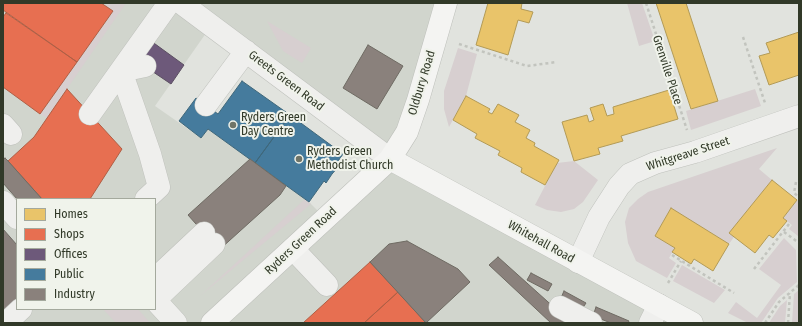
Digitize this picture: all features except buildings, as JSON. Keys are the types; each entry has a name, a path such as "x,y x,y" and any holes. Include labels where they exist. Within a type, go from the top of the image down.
{"main road":[{"name":"Oldbury Road","path":"390,159 407,132 418,100 446,3"},
{"name":"Ryders Green Road","path":"212,323 390,159"},
{"name":"Whitehall Road","path":"390,159 578,262 654,314 692,323"}],"street":[{"path":"90,114 169,3"},
{"name":"Greets Green Road","path":"181,3 390,159"},
{"path":"206,105 246,51"},
{"path":"121,71 145,66"},
{"path":"121,71 150,154 159,187 147,198"},
{"name":"Whitgreave Street","path":"578,262 599,218 619,186 630,174 655,163 695,152 799,116"},
{"path":"3,202 16,217"},
{"path":"156,258 204,233"},
{"path":"156,277 204,233"},
{"path":"156,299 204,233"},
{"path":"293,249 326,285"},
{"path":"156,301 176,323"},
{"path":"560,307 591,323"},
{"path":"6,323 20,310"}],"path":[{"name":"Grenville Place","path":"646,3 689,136"},
{"path":"743,37 767,109"},
{"path":"452,42 527,66 557,62"},
{"path":"796,182 794,193 799,197"},
{"path":"754,270 789,224"},
{"path":"784,232 799,243 799,248"},
{"path":"672,255 734,293"},
{"path":"666,285 681,261"},
{"path":"765,323 779,302 799,285"},
{"path":"788,323 790,292"}],"shaded area":[{"path":"3,3 446,3 390,159 692,323 3,323","holes":["211,26 390,159 326,219 309,202 208,129 201,138 155,106"]},
{"path":"113,3 126,3 47,118 40,114 113,12 105,5"},
{"path":"627,3 642,3 655,41 639,46"},
{"path":"267,21 311,48 302,63 283,51"},
{"path":"458,48 477,54 466,96 449,127 444,109 444,91"},
{"path":"755,89 761,106 691,130 686,111"},
{"path":"777,148 759,169 772,180 730,233 734,237 729,244 671,209 655,236 675,248 669,258 676,263 667,278 636,261 628,243 625,222 629,208 638,199 648,192"},
{"path":"574,161 598,180 583,202 574,209 561,212 547,210 535,205 557,163"},
{"path":"305,199 311,204 200,296"},
{"path":"797,200 799,202 798,236 789,229 792,225 783,218"},
{"path":"784,238 796,250 797,282 778,298 761,323 748,323 728,313 736,302 757,318 781,285 759,269"},
{"path":"682,265 725,290 714,303 673,281"},
{"path":"799,290 799,323 792,323 794,294"},
{"path":"787,300 785,323 769,323 780,306"},
{"path":"104,310 139,310 150,323 116,323"}],"place":[{"name":"Ryders Green Day Centre","path":"233,125"},
{"name":"Ryders Green Methodist Church","path":"299,159"}]}
